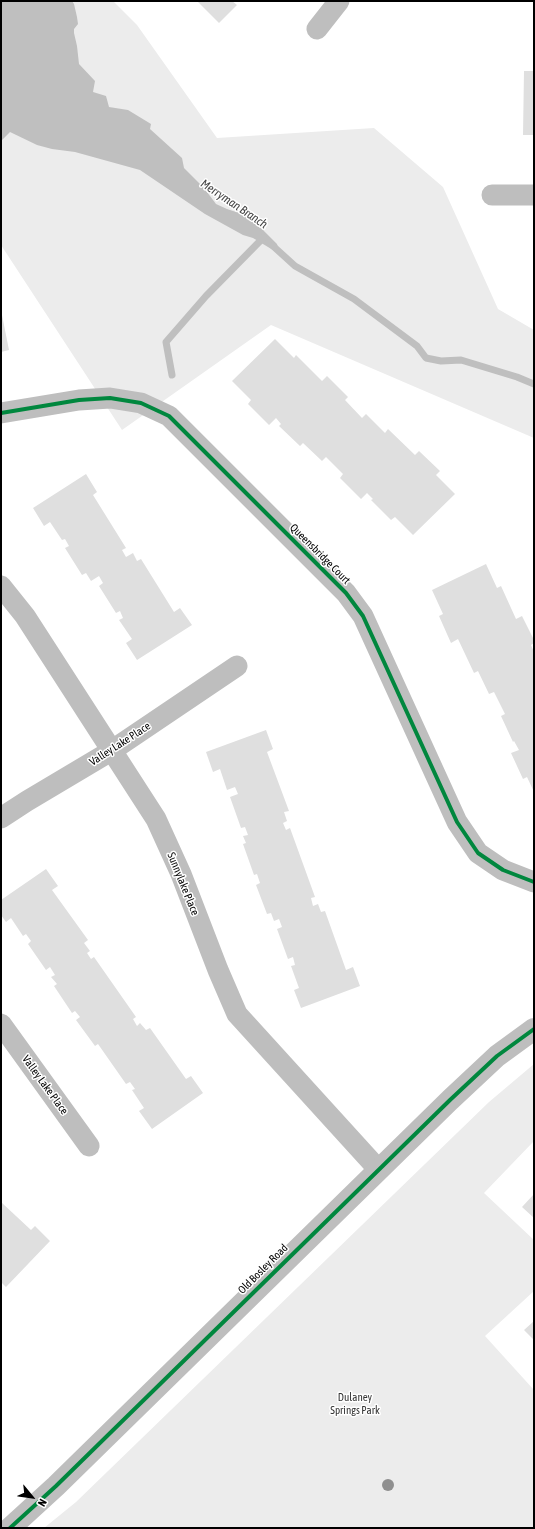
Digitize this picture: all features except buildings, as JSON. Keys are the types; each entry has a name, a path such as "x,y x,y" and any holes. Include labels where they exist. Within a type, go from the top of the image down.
{"street":[{"path":"317,29 339,1"},
{"path":"492,195 534,195"},
{"name":"Queensbridge Court","path":"1,413 79,400 110,398 141,403 169,416 346,593 362,616 457,822 478,853 503,870 534,882"},
{"name":"Sunnylake Place","path":"1,586 25,616 156,819 181,874 218,970 237,1014 378,1169"},
{"name":"Valley Lake Place","path":"1,818 26,801 111,751 237,666"},
{"name":"Valley Lake Place","path":"1,1024 89,1146"},
{"name":"Old Bosley Road","path":"10,1528 56,1486 378,1169 497,1056 534,1029"}],"green space":[{"path":"1,1 113,1 137,25 217,138 374,128 443,187 498,309 534,330 534,438 271,325 122,430 1,245"},
{"name":"Dulaney Springs Park","path":"534,1064 534,1141 484,1193 534,1240 534,1291 485,1336 534,1390 534,1528 44,1528 76,1502 489,1102"}],"shaded area":[{"path":"1,1 72,1 78,24 74,29 74,33 79,64 95,81 93,92 106,96 109,107 128,110 151,124 150,129 182,158 184,168 204,188 216,204 245,215 277,244 279,252 278,253 253,238 243,235 205,214 140,170 75,152 52,149 37,145 10,132 1,141"}],"waterway":[{"path":"172,375 166,342 206,296 263,238"},
{"name":"Merryman Branch","path":"273,246 295,266 354,299 417,346 426,358 441,361 461,360 517,377 534,384"}],"cycle path":[{"path":"1,413 79,400 110,398 141,403 169,416 346,593 363,616 457,822 478,853 503,870 534,882"},
{"path":"10,1528 56,1486 450,1100 497,1056 534,1029"}]}
